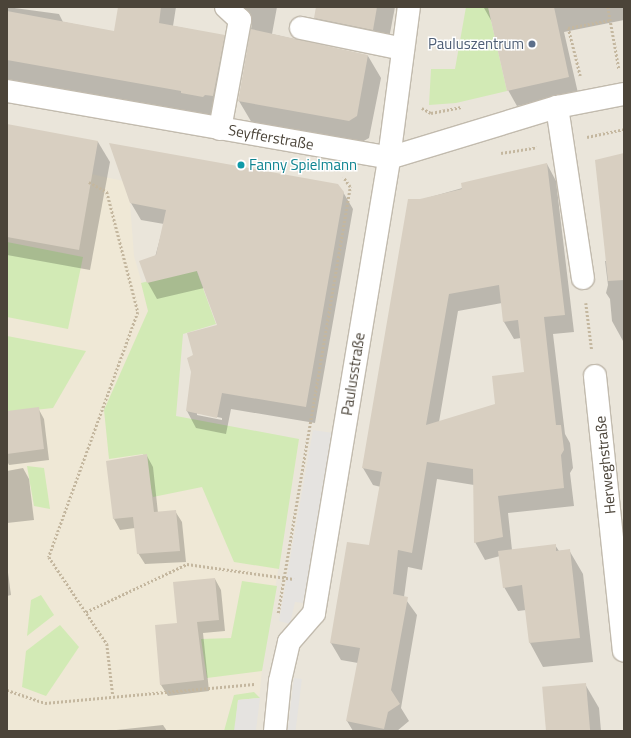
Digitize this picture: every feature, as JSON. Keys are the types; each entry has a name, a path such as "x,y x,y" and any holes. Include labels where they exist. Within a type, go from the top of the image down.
{"street":[{"path":"220,129 240,20 226,7"},
{"name":"Paulusstraße","path":"275,731 280,681 289,642 314,613 389,158 410,7"},
{"path":"301,28 403,49"},
{"name":"Seyfferstraße","path":"7,91 389,158 558,107 624,94"},
{"path":"558,107 583,278"},
{"name":"Herweghstraße","path":"595,376 624,650"}],"path":[{"path":"608,7 619,73"},
{"path":"587,102 568,28 610,20"},
{"path":"417,106 431,113"},
{"path":"589,136 624,129"},
{"path":"89,182 107,192 138,312 49,557 107,644 113,696"},
{"path":"278,615 282,578 350,187"},
{"path":"583,278 595,376"},
{"path":"86,612 187,564 282,578 319,581"},
{"path":"7,690 45,703 280,681"}],"shaded area":[{"path":"7,7 624,7 624,731 7,731"},
{"path":"7,125 97,141 91,174 128,182 126,191 130,203 134,256 151,314 132,410 299,440 262,670 256,731 7,731"},
{"path":"313,430 333,433 303,603 295,602 290,624 279,621"},
{"path":"294,678 302,679 296,731 288,731"},
{"path":"260,698 256,731 234,731 238,700"}],"green space":[{"path":"466,7 488,7 507,91 456,103 429,105 431,69 455,69"},
{"path":"7,242 83,257 68,329 7,317"},
{"path":"196,269 216,324 183,334 176,416 299,439 279,569 234,562 202,487 153,497 143,454 109,459 104,410 148,311 141,283"},
{"path":"7,336 86,351 53,408 7,413"},
{"path":"27,466 44,468 50,509 34,506"},
{"path":"242,581 277,586 262,671 207,678 201,639 231,638"},
{"path":"41,595 54,615 27,636 31,600"},
{"path":"60,625 79,647 46,696 22,687 26,651"},
{"path":"254,692 260,698 238,700 235,731 224,731 234,695"}],"building":[{"path":"118,7 161,7 159,23 225,35 213,96 205,95 203,97 181,93 181,91 7,60 7,11 114,31"},
{"path":"316,7 377,7 373,30 314,18"},
{"path":"488,7 554,7 569,77 507,91"},
{"path":"251,29 368,55 357,116 349,121 238,101"},
{"path":"7,124 98,141 79,250 7,237"},
{"path":"109,143 338,184 344,192 306,407 222,393 217,418 186,411 191,372 187,358 193,355 187,333 217,325 197,271 147,283 139,261 156,255 166,210 130,203"},
{"path":"624,153 624,280 608,281 595,160"},
{"path":"547,163 565,315 544,317 556,425 561,425 564,450 561,455 564,488 498,496 503,537 474,543 473,469 427,462 412,553 398,550 393,594 408,597 391,690 400,704 388,712 384,729 346,721 360,648 330,643 347,542 369,545 382,472 362,468 408,199 420,199 462,189 461,183","holes":["499,285 503,322 518,320 524,372 492,376 495,404 426,425 449,294"]},
{"path":"39,407 44,449 7,454 7,411"},
{"path":"147,454 154,512 176,510 180,551 137,554 133,517 113,519 106,461"},
{"path":"556,544 556,551 570,549 580,638 529,643 522,585 503,588 498,551"},
{"path":"215,578 219,620 197,622 204,680 160,685 155,625 177,623 173,582"},
{"path":"586,683 590,731 546,731 542,687"}],"place":[{"name":"Pauluszentrum","path":"532,44"},
{"name":"Fanny Spielmann","path":"241,165"}]}
